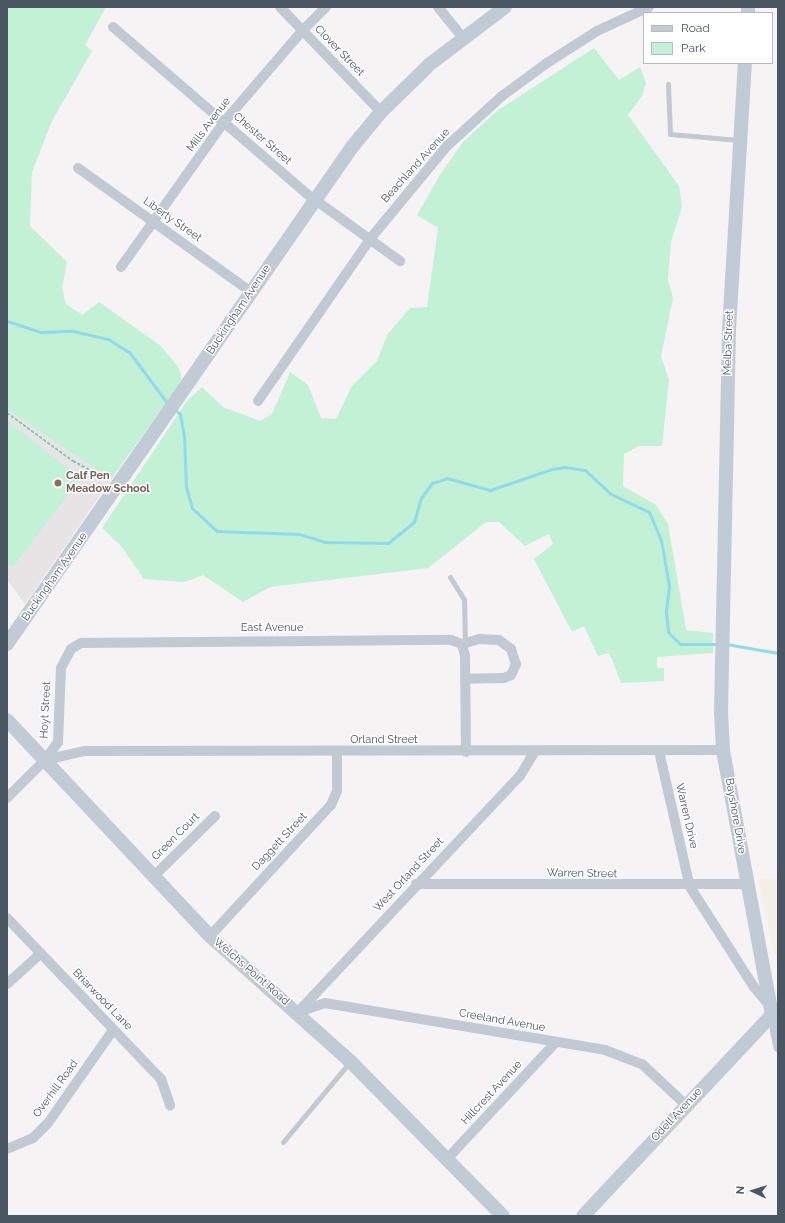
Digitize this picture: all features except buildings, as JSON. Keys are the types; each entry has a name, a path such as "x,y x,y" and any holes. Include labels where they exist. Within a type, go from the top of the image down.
{"main road":[{"name":"Buckingham Avenue","path":"7,644 163,422 316,198 381,112 462,37 505,7"},
{"name":"Melba Street","path":"722,628 728,338 745,64"},
{"name":"Bayshore Drive","path":"722,628 723,750 771,1011"},
{"name":"Welchs Point Road","path":"7,720 155,875 210,936 298,1012 350,1061 503,1216"},
{"name":"Odell Avenue","path":"583,1216 771,1011"}],"street":[{"name":"Clover Street","path":"280,7 381,112"},
{"name":"Mills Avenue","path":"121,267 224,122 302,31 326,7"},
{"path":"438,7 462,37"},
{"name":"Beachland Avenue","path":"258,401 370,238 447,146 502,96 597,31 649,7"},
{"name":"Chester Street","path":"113,27 316,198 400,261"},
{"name":"Liberty Street","path":"78,168 252,292"},
{"name":"East Avenue","path":"81,643 452,640 463,643 499,640 511,649 516,664 511,675 504,678 466,679"},
{"name":"Hoyt Street","path":"45,760 58,742 61,668 68,654 81,643"},
{"path":"463,643 466,679 466,752"},
{"name":"Orland Street","path":"45,760 85,751 534,753 723,750"},
{"name":"Warren Drive","path":"659,751 690,887"},
{"name":"Daggett Street","path":"210,936 331,805 337,791 337,752"},
{"name":"West Orland Street","path":"298,1012 416,884 520,776 534,753"},
{"path":"7,798 45,760"},
{"name":"Green Court","path":"155,875 215,816"},
{"name":"Warren Street","path":"416,884 690,887 748,884"},
{"name":"Bayshore Drive","path":"690,887 771,1011 778,1047"},
{"name":"Briarwood Lane","path":"7,918 113,1030 162,1079 170,1105"},
{"path":"7,984 40,954"},
{"name":"Creeland Avenue","path":"298,1012 325,1003 605,1050 642,1064 686,1105"},
{"name":"Overhill Road","path":"7,1149 33,1138 48,1123 113,1030"},
{"name":"Hillcrest Avenue","path":"447,1159 555,1042"}],"lane":[{"path":"668,84 670,134 740,141"},
{"path":"450,577 464,599 463,643"},
{"path":"283,1142 350,1061"}],"path":[{"path":"7,413 73,461 107,479"}],"shaded area":[{"name":"Calf Pen Meadow School","path":"7,309 176,386 25,604 7,580"}],"green space":[{"path":"7,7 106,7 85,45 92,51 52,121 32,172 30,226 67,262 62,288 66,304 82,315 99,302 161,346 179,368 182,379 175,391 111,479 7,409"},
{"path":"594,48 619,80 640,67 646,83 642,96 628,115 679,186 682,207 671,242 668,279 673,298 661,356 669,380 662,446 639,446 624,454 623,486 656,505 668,524 686,630 713,633 713,653 657,657 657,668 664,668 664,681 621,683 612,659 608,653 598,656 584,626 572,632 534,559 553,544 549,534 525,546 499,522 486,522 428,568 270,587 243,602 203,575 185,582 144,579 121,546 102,528 187,401 202,387 223,407 260,421 272,414 290,372 308,385 321,418 336,419 352,386 377,361 387,335 410,308 427,307 438,228 417,215 441,173 463,142 497,111"},
{"path":"7,421 81,478 12,568 7,563"}],"sand":[{"path":"778,878 778,969 758,879"}],"waterway":[{"path":"7,321 40,332 73,331 108,339 130,353 168,404"},
{"path":"174,409 180,414 184,437 186,487 192,508 217,531 299,534 326,542 388,543 414,522 421,498 432,483 447,478 490,490 552,469 565,467 585,470 611,494 649,512 661,540 669,586 666,612 668,632 680,644 718,644"},
{"path":"726,644 778,653"}],"place":[{"name":"Calf Pen Meadow School","path":"58,483"}]}
